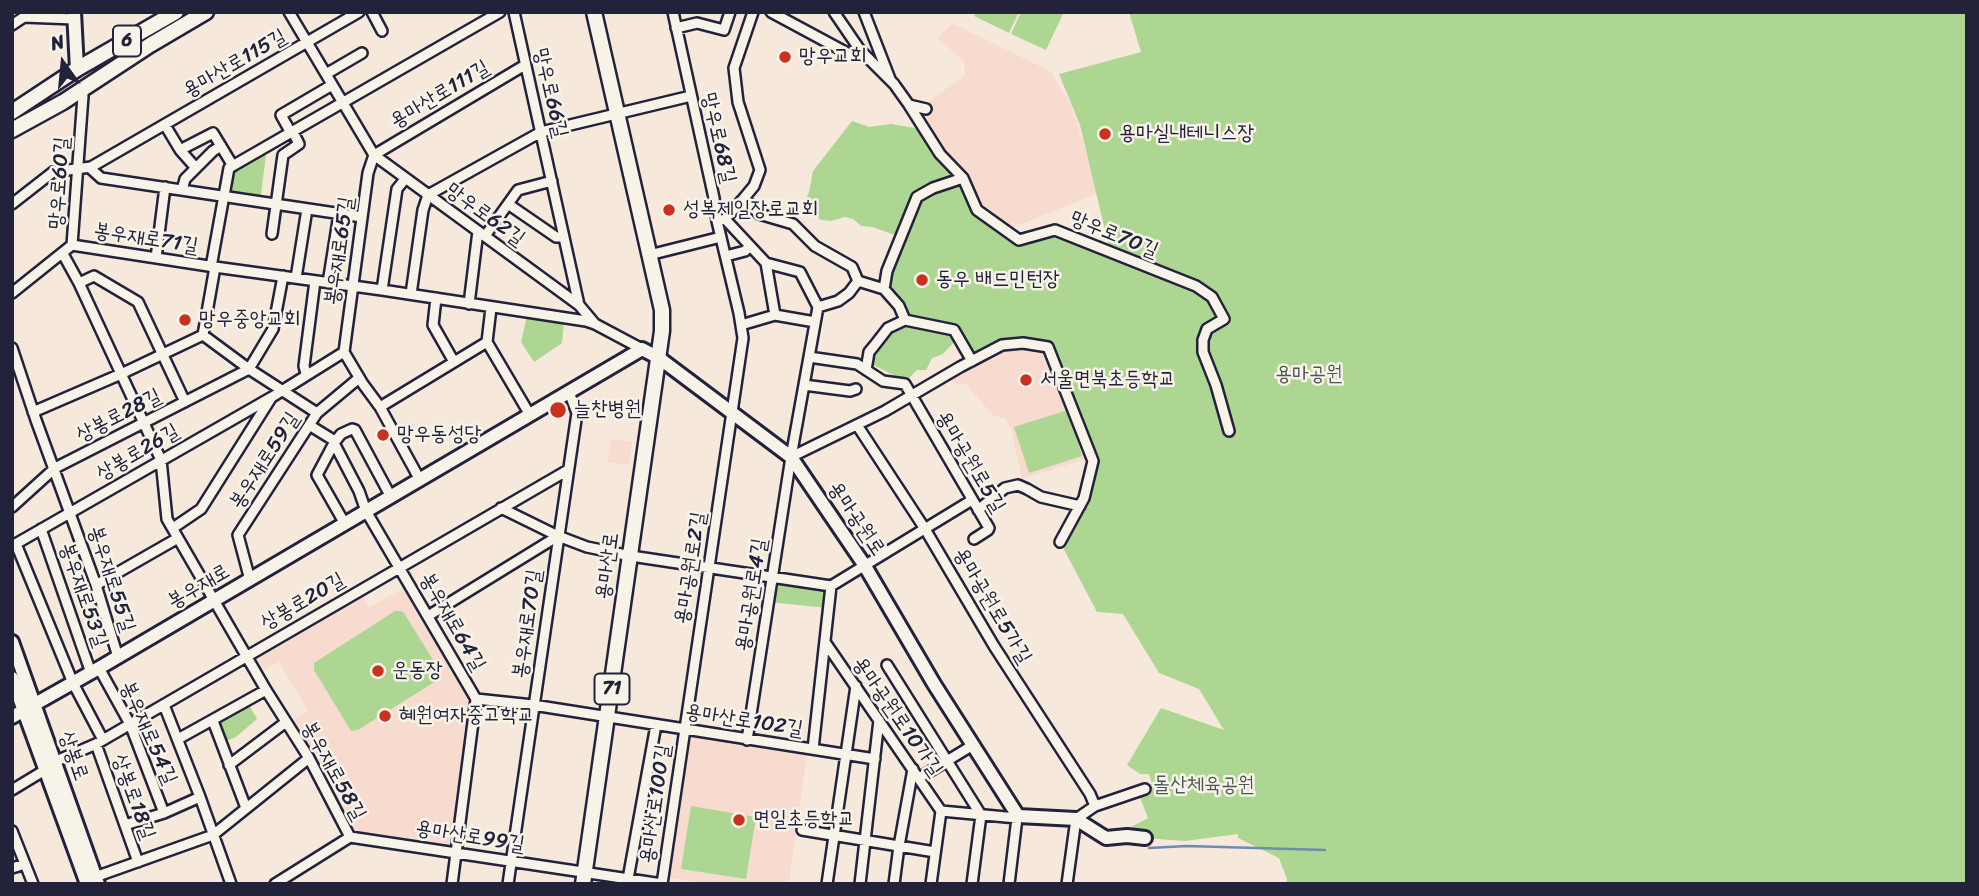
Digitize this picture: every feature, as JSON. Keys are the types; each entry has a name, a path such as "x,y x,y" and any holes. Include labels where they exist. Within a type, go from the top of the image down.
{"main road":[{"name":"6","path":"18,108 77,69 176,12"},
{"name":"6","path":"82,89 206,12"},
{"name":"용마산로","path":"584,877 662,331 662,310 594,12"},
{"path":"12,130 82,89"}],"street":[{"name":"망우로62길","path":"289,12 374,156 579,305 594,324 642,349"},
{"name":"용마산로115길","path":"12,204 53,172 90,168 359,12"},
{"path":"372,12 383,31"},
{"path":"213,267 229,169 500,12"},
{"name":"망우로66길","path":"514,12 579,305"},
{"name":"망우로68길","path":"673,12 721,220 721,237 743,338 733,412"},
{"path":"676,28 697,23 723,30 730,12"},
{"path":"753,12 734,68 738,102 760,170 754,186 721,220 766,262 800,272 818,307 836,302 849,293 858,281"},
{"path":"771,12 851,55 859,50"},
{"name":"망우로70길","path":"834,12 859,50 890,80 940,154 963,178 977,210 1019,240 1055,230 1196,286 1212,297 1224,319 1207,329 1202,342 1203,352 1229,431"},
{"path":"864,12 890,80"},
{"path":"12,25 24,15 74,16 77,69"},
{"path":"326,74 362,53"},
{"name":"용마산로111길","path":"374,156 525,65"},
{"path":"272,234 283,155 299,144 281,115 332,85"},
{"name":"망우로60길","path":"12,293 72,244 82,89"},
{"path":"411,294 423,210 428,195 541,132 691,96"},
{"path":"909,105 926,108"},
{"path":"164,125 196,168"},
{"path":"180,150 212,133 233,166"},
{"path":"182,190 184,180 213,151 222,146"},
{"name":"봉우재로65길","path":"344,352 368,173 374,156"},
{"path":"90,168 101,178 362,217"},
{"path":"884,289 887,271 917,197 933,188 963,178"},
{"path":"382,290 397,189 405,179"},
{"path":"469,304 481,234 517,190 551,181"},
{"path":"156,258 165,187"},
{"path":"744,198 759,214 793,224 815,246 852,267 858,281 884,289 899,306 905,320"},
{"path":"508,204 556,237 564,237"},
{"path":"296,278 307,209"},
{"path":"328,283 339,214"},
{"path":"649,255 721,237"},
{"name":"봉우재로71길","path":"72,244 594,324"},
{"path":"726,256 745,251 750,246"},
{"name":"봉우재로58길","path":"63,254 161,460 167,519 266,690 309,758 350,837"},
{"path":"766,262 775,315"},
{"name":"봉우재로71길","path":"203,335 213,267"},
{"path":"79,283 94,276 138,302 185,402"},
{"path":"249,369 274,327 282,276"},
{"path":"315,281 304,366 306,374 344,352 380,407 420,480"},
{"path":"436,298 433,326 454,362"},
{"name":"용마공원로4길","path":"747,740 791,457 818,307"},
{"path":"491,308 487,342 530,415"},
{"path":"741,325 775,315 815,322"},
{"path":"866,370 869,352 888,328 905,320 954,330 972,361"},
{"path":"203,335 317,413"},
{"name":"상봉로28길","path":"33,412 203,335"},
{"path":"380,407 487,342"},
{"name":"용마공원로5길","path":"791,457 911,397 1002,345 1023,342 1048,347 1093,461 1080,506"},
{"name":"봉우재로55길","path":"12,348 71,512 118,657"},
{"path":"642,349 659,358"},
{"name":"봉우재로","path":"24,710 642,349"},
{"path":"809,357 857,363 883,381 904,383 911,397"},
{"name":"용마공원로","path":"659,358 791,457 865,566 934,684 1018,818"},
{"name":"상봉로28길","path":"12,506 55,468 249,369"},
{"name":"상봉로26길","path":"14,545 272,397 306,374"},
{"name":"봉우재로59길","path":"250,580 238,535 317,413 359,378"},
{"path":"804,385 850,391 856,389"},
{"name":"봉우재로70길","path":"508,884 577,413 569,393"},
{"path":"173,528 201,509 272,397"},
{"name":"용마공원로5길","path":"911,397 989,529 974,539"},
{"name":"용마공원로2길","path":"685,729 733,412"},
{"path":"309,425 335,442"},
{"name":"용마공원로5가길","path":"857,425 925,529 993,646 1090,794 1095,806"},
{"path":"345,524 317,475 341,434 355,429 391,496"},
{"name":"봉우재로64길","path":"335,442 366,511 475,699 452,884"},
{"name":"상봉로20길","path":"12,790 49,766 99,742 164,705 568,470"},
{"path":"978,510 1005,488 1018,485 1041,497 1080,506 1060,542"},
{"path":"501,508 558,537 587,547 831,586 972,500"},
{"name":"봉우재로53길","path":"41,529 95,670"},
{"path":"428,616 558,537"},
{"path":"96,585 178,538"},
{"path":"14,545 99,742"},
{"path":"813,749 831,586"},
{"name":"상봉로","path":"12,642 24,710"},
{"name":"용마공원로10가길","path":"825,642 941,811"},
{"path":"887,665 981,814 972,884"},
{"name":"봉우재로54길","path":"95,670 130,724 164,813"},
{"name":"상봉로","path":"12,678 49,766 89,882"},
{"path":"827,884 856,686"},
{"path":"178,739 266,690"},
{"name":"용마산로102길","path":"475,699 607,716 875,759"},
{"path":"164,705 231,884"},
{"path":"860,884 879,720"},
{"path":"213,721 246,808"},
{"name":"봉우재로58길","path":"229,765 286,722"},
{"path":"628,879 656,724"},
{"name":"용마산로100길","path":"584,877 662,884 685,729"},
{"name":"상봉로18길","path":"99,742 138,862"},
{"path":"894,884 899,846 916,774 947,761 973,745"},
{"name":"상봉로18길","path":"89,882 212,835 309,758"},
{"path":"1067,884 1076,819 1095,806 1144,789"},
{"path":"125,825 164,813 200,797"},
{"path":"931,884 941,811 1018,818 1076,819 1106,838 1145,838"},
{"path":"1009,884 1018,818"},
{"path":"802,830 935,852"},
{"path":"12,831 33,884"},
{"path":"275,884 350,837"},
{"name":"용마산로99길","path":"350,837 511,862 584,877"},
{"path":"12,868 25,864"}],"shaded area":[{"path":"952,23 1050,71 1069,101 1098,193 1014,227 977,210 977,199 916,110 965,76 964,62 938,38"},
{"path":"313,46 375,149 382,151 385,158 579,297 573,305 377,166 372,170 364,164 367,155 305,52"},
{"name":"서울면북초등학교","path":"1002,345 1048,347 1092,457 1022,479 1012,433 1006,419 993,415 965,383 957,385 947,375"},
{"path":"611,439 632,442 629,465 608,462"},
{"name":"혜원여자중고학교","path":"407,586 473,700 455,847 355,831 315,754 290,722 308,711 279,662 262,670 256,658 363,596 369,608"},
{"path":"688,736 807,754 789,884 709,884 668,878"}],"green space":[{"path":"976,12 1019,12 1009,33 974,16"},
{"path":"1021,12 1064,12 1046,50 1011,34"},
{"path":"1129,12 1967,12 1967,884 1286,884 1287,879 1279,858 1238,838 1238,834 1185,841 1145,838 1131,827 1148,818 1138,792 1152,784 1149,774 1140,774 1127,765 1161,708 1224,730 1199,689 1159,673 1123,614 1097,612 1060,542 1084,498 1093,461 1048,347 1002,345 972,361 954,330 905,320 884,289 901,237 861,226 853,219 845,217 831,221 821,220 815,215 805,214 802,209 813,171 852,121 869,127 891,124 915,128 963,178 977,210 1019,240 1055,230 1110,251 1080,125 1059,74 1141,52"},
{"path":"267,147 260,202 223,196 229,168"},
{"path":"527,316 564,321 562,343 534,362 521,342"},
{"path":"905,323 951,332 955,341 943,354 932,358 926,370 917,370 904,380 871,364 872,353 892,329"},
{"path":"1068,410 1082,456 1029,473 1014,427"},
{"path":"773,579 830,586 827,608 769,602"},
{"name":"운동장","path":"395,611 404,613 438,668 438,678 358,730 351,731 314,670 314,663"},
{"path":"248,703 257,719 236,737 226,741 217,722"},
{"path":"691,806 756,817 746,879 681,869"}],"waterway":[{"path":"1149,848 1187,846 1325,850"}],"place":[{"name":"망우교회","path":"785,57"},
{"name":"용마실내테니스장","path":"1105,134"},
{"name":"성복제일장로교회","path":"669,210"},
{"name":"동우 배드민턴장","path":"922,280"},
{"name":"망우중앙교회","path":"185,320"},
{"name":"서울면북초등학교","path":"1026,380"},
{"name":"늘찬병원","path":"558,410"},
{"name":"망우동성당","path":"383,435"},
{"name":"운동장","path":"378,671"},
{"name":"혜원여자중고학교","path":"385,716"},
{"name":"면일초등학교","path":"739,820"}],"park label":[{"name":"용마공원","path":"1309,375"},
{"name":"돌산체육공원","path":"1204,786"}]}
